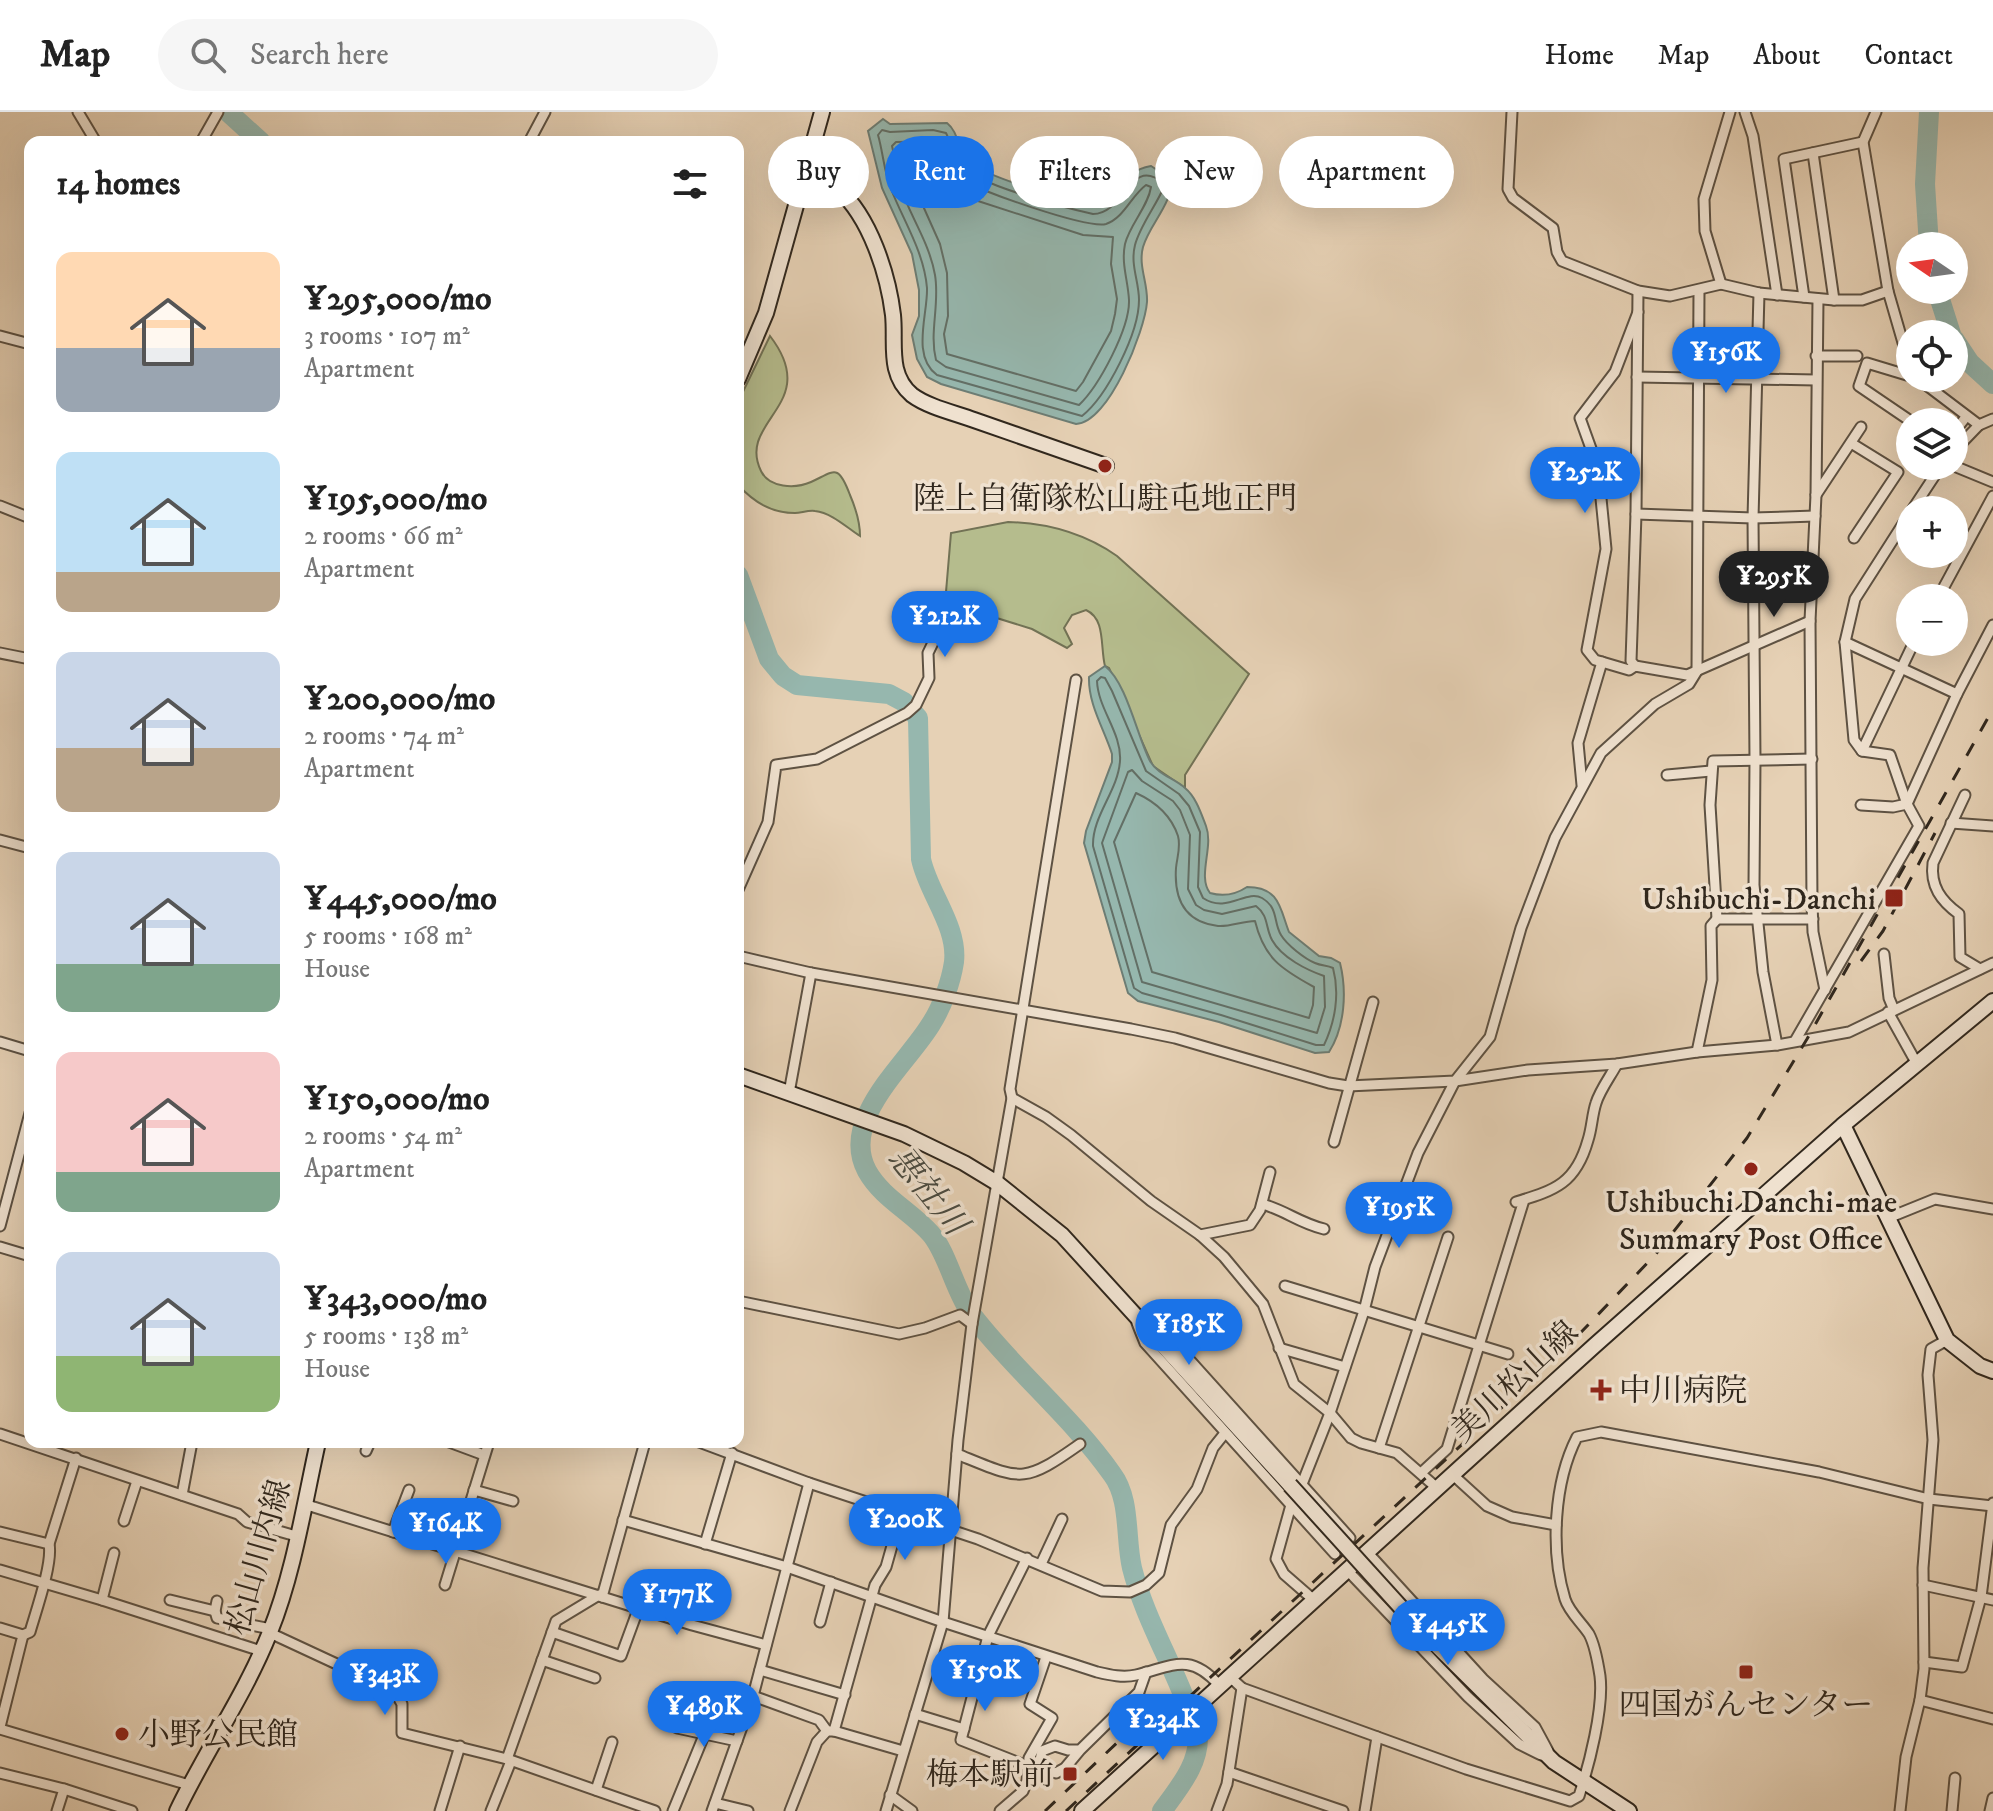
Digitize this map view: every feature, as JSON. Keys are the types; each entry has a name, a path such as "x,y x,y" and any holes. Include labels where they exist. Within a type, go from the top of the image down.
{"street":[{"path":"78,112 92,136"},
{"path":"204,136 218,112"},
{"path":"532,136 545,112"},
{"path":"816,136 822,112"},
{"path":"1512,112 1508,189 1513,198 1553,228 1557,252 1562,261 1638,291 1670,296 1721,284 1759,293 1834,300 1862,300 1888,291"},
{"path":"1721,284 1705,231 1704,199 1730,112"},
{"path":"1745,112 1753,136 1777,295"},
{"path":"1876,112 1863,142 1888,291 1896,320"},
{"path":"1804,297 1784,159 1863,142"},
{"path":"1813,153 1834,300"},
{"path":"744,365 766,313 796,208"},
{"path":"854,208 873,244 889,291 895,367 903,385 913,396 1106,466"},
{"path":"1315,1601 1284,1574 1276,1559 1296,1484 1330,1413 1364,1311 1375,1267 1418,1153 1455,1081 1490,1037 1521,928 1555,838 1582,785 1601,753 1655,704 1689,684 1697,671 1699,290"},
{"path":"1638,291 1631,661 1635,666 1687,675 1810,621"},
{"path":"1759,293 1753,518 1754,885 1756,918 1777,1045"},
{"path":"1818,299 1816,495 1810,621 1813,919 1825,990"},
{"path":"1635,666 1629,670 1595,660 1587,650 1606,549 1598,468 1580,418 1615,372 1638,312"},
{"path":"0,336 24,342"},
{"path":"1816,356 1857,356"},
{"path":"1896,372 1867,363 1859,386 1896,411"},
{"path":"1637,377 1816,380"},
{"path":"1935,392 1955,408"},
{"path":"1968,418 1979,425"},
{"path":"1968,436 1979,425 1993,419"},
{"path":"1816,495 1861,427"},
{"path":"1851,443 1898,472 1854,538"},
{"path":"1968,472 1993,482"},
{"path":"1946,584 1993,496"},
{"path":"0,506 24,516"},
{"path":"1636,514 1753,518 1815,516"},
{"path":"1795,1041 1919,826 1907,804 1890,755 1862,751 1854,740 1845,642 1855,599 1896,535"},
{"path":"744,876 768,822 776,765 817,759 907,713 916,705 929,678 928,653 941,626 936,617"},
{"path":"1907,804 1957,694 1993,625"},
{"path":"1845,642 1957,694"},
{"path":"0,653 24,658"},
{"path":"1862,751 1907,656"},
{"path":"1582,785 1578,743 1602,662"},
{"path":"886,1811 943,1622 972,1322 1012,1098 1010,1089 1076,680"},
{"path":"1697,1052 1712,980 1711,926 1717,919 1710,805 1713,761 1812,759"},
{"path":"1667,775 1711,771"},
{"path":"1965,795 1933,863 1934,881 1943,902 1959,914 1960,957 1980,969"},
{"path":"1861,805 1893,807 1907,804"},
{"path":"1951,823 1993,826"},
{"path":"0,840 24,846"},
{"path":"1717,919 1813,919"},
{"path":"1884,954 1891,1011 1917,1064"},
{"path":"744,957 811,973 1175,1038 1348,1086 1455,1081 1528,1070 1617,1064 1697,1052 1777,1045 1849,1032 1993,963"},
{"path":"789,1093 811,973"},
{"name":"美川松山線","path":"1082,1811 1605,1335 1843,1125 1993,1001"},
{"path":"1334,1142 1373,1002"},
{"path":"0,1042 24,1049"},
{"path":"1421,1473 1447,1449 1520,1201 1553,1191 1579,1165 1596,1102 1617,1064"},
{"path":"744,1077 875,1122 934,1147 997,1183 1062,1235 1296,1484 1426,1635 1554,1762"},
{"path":"1012,1098 1046,1117 1151,1201 1200,1235 1224,1257 1263,1304 1294,1384 1330,1413 1351,1438 1397,1453 1437,1488"},
{"path":"1843,1125 1947,1340 1980,1366 1993,1371"},
{"path":"0,1226 24,1136"},
{"path":"1200,1235 1250,1225 1262,1204 1270,1172"},
{"path":"1888,1218 1935,1199 1993,1209"},
{"path":"1262,1204 1276,1208 1304,1225 1324,1229"},
{"path":"1379,1448 1448,1237"},
{"path":"0,1247 24,1254"},
{"path":"1285,1286 1508,1354"},
{"path":"744,1302 899,1334 960,1315 972,1322"},
{"path":"1133,1313 1145,1343 1335,1554"},
{"path":"1900,1811 1906,1757 1920,1700 1924,1662 1923,1585 1933,1440 1928,1362 1931,1349 1947,1340"},
{"path":"1279,1348 1345,1367"},
{"path":"623,1520 787,1567 1046,1657 1114,1676 1135,1676 1159,1666 1182,1664 1571,1806 1579,1796 1584,1780 1597,1715 1600,1678 1590,1637 1566,1601 1555,1535 1560,1488 1569,1452 1577,1437 1601,1432 1819,1472 1929,1499 1993,1505 1981,1597 1962,1667 1924,1662"},
{"path":"717,1448 1027,1558 1102,1591 1130,1592 1146,1585 1159,1573 1171,1525 1197,1489 1213,1448 1225,1433"},
{"path":"0,1434 24,1442"},
{"path":"957,1454 1021,1476 1035,1473 1080,1444"},
{"path":"44,1448 238,1514 247,1522 296,1536"},
{"path":"182,1495 191,1448"},
{"name":"松山川内線","path":"177,1811 241,1696 271,1631 287,1583 317,1448"},
{"path":"465,1448 484,1455"},
{"path":"445,1585 487,1448"},
{"path":"491,1811 556,1621 600,1596 643,1448"},
{"path":"705,1544 732,1453"},
{"path":"0,1628 23,1635 30,1632 44,1583 51,1550 49,1544 76,1458"},
{"path":"1453,1475 1487,1506 1512,1517 1556,1525"},
{"path":"124,1521 137,1481"},
{"path":"748,1811 714,1807 753,1696 809,1483"},
{"path":"1296,1484 1350,1538"},
{"path":"393,1532 409,1490"},
{"path":"474,1490 513,1501"},
{"path":"304,1504 766,1645"},
{"path":"790,1811 817,1742 831,1731 845,1695 875,1585 886,1567 901,1514"},
{"path":"1315,1531 1326,1532 1332,1525 1331,1517"},
{"path":"1041,1564 1062,1519"},
{"path":"0,1532 49,1544"},
{"path":"102,1600 114,1553"},
{"path":"1368,1553 1483,1679 1535,1727 1554,1762"},
{"path":"1027,1558 988,1636 961,1740 1027,1766"},
{"path":"0,1570 261,1651"},
{"path":"1348,1571 1468,1697 1519,1744 1584,1780 1621,1809"},
{"path":"820,1622 831,1582"},
{"path":"1923,1585 1993,1600"},
{"path":"170,1600 216,1606 217,1618 271,1631 341,1666 392,1686 402,1704 402,1733 509,1760 655,1811"},
{"path":"552,1632 621,1656 639,1607"},
{"path":"23,1635 0,1728 189,1785"},
{"path":"1000,1811 1023,1791 1035,1744 1052,1718 1030,1704 1046,1657"},
{"path":"542,1660 595,1678"},
{"path":"760,1670 845,1695"},
{"path":"1080,1750 1139,1692 1146,1672"},
{"path":"1217,1811 1229,1772 1242,1688"},
{"path":"753,1696 819,1720 831,1731 903,1751"},
{"path":"1920,1700 1993,1719"},
{"path":"915,1714 964,1729"},
{"path":"677,1728 737,1741"},
{"path":"673,1811 705,1733"},
{"path":"1365,1811 1377,1737"},
{"path":"596,1790 612,1742"},
{"path":"440,1811 460,1746"},
{"path":"1229,1772 1343,1811"},
{"path":"0,1773 132,1811"},
{"path":"1952,1811 1955,1778"},
{"path":"57,1811 64,1789"},
{"path":"890,1795 912,1811"},
{"path":"1990,1811 1993,1798"}],"green space":[{"path":"770,336 784,360 787,379 784,396 759,438 756,453 761,471 770,481 790,486 805,484 835,472 839,474 856,510 860,536 821,512 797,513 771,509 744,491 744,390"},
{"path":"1008,522 1037,524 1065,531 1092,541 1117,556 1249,674 1185,775 1185,788 1153,766 1109,668 1105,666 1099,627 1092,614 1086,610 1072,615 1064,628 1072,644 1067,648 1032,629 971,610 946,592 951,533"}],"water":[{"path":"883,119 890,124 947,123 956,136 885,136 885,195 868,131"},
{"path":"1151,166 1155,169 1155,208 1163,208 1143,247 1145,315 1123,373 1101,408 1088,420 1076,424 941,384 927,377 917,359 912,335 919,316 919,290 912,254 891,208 994,208 994,175 1010,181 1010,208 1139,208 1139,170"},
{"path":"1105,666 1119,684 1150,761 1157,770 1185,788 1198,806 1208,834 1205,878 1210,893 1229,894 1247,887 1266,891 1277,901 1289,932 1319,956 1340,963 1343,1009 1329,1052 1315,1053 1219,1022 1138,1001 1128,993 1084,843 1112,762 1089,687 1089,677"}],"waterway":[{"name":"悪社川","path":"228,112 254,136"},
{"path":"1928,232 1925,184 1929,112"},
{"path":"1941,304 1947,320"},
{"path":"1968,360 1993,384"},
{"name":"悪社川","path":"744,591 769,659 783,676 797,685 889,694 904,702 918,718 921,859 952,936 954,962 946,994 935,1017 869,1112 862,1132 861,1151 873,1181 937,1242 972,1315 1079,1433 1118,1484 1125,1507 1130,1556 1137,1584 1197,1730 1193,1763 1162,1811"}],"railway":[{"path":"1066,1811 1565,1349 1656,1254 1747,1138 1807,1039 1993,709"},
{"path":"1861,961 1883,931 1935,833"},
{"path":"1045,1811 1121,1739 1171,1701"}],"place":[{"name":"陸上自衛隊松山駐屯地正門","path":"1105,466"},
{"name":"Ushibuchi-Danchi","path":"1894,898"},
{"name":"Ushibuchi Danchi-mae Summary Post Office","path":"1751,1169"},
{"name":"中川病院","path":"1601,1390"},
{"name":"四国がんセンター","path":"1746,1672"},
{"name":"小野公民館","path":"122,1734"},
{"name":"梅本駅前","path":"1070,1774"}]}
